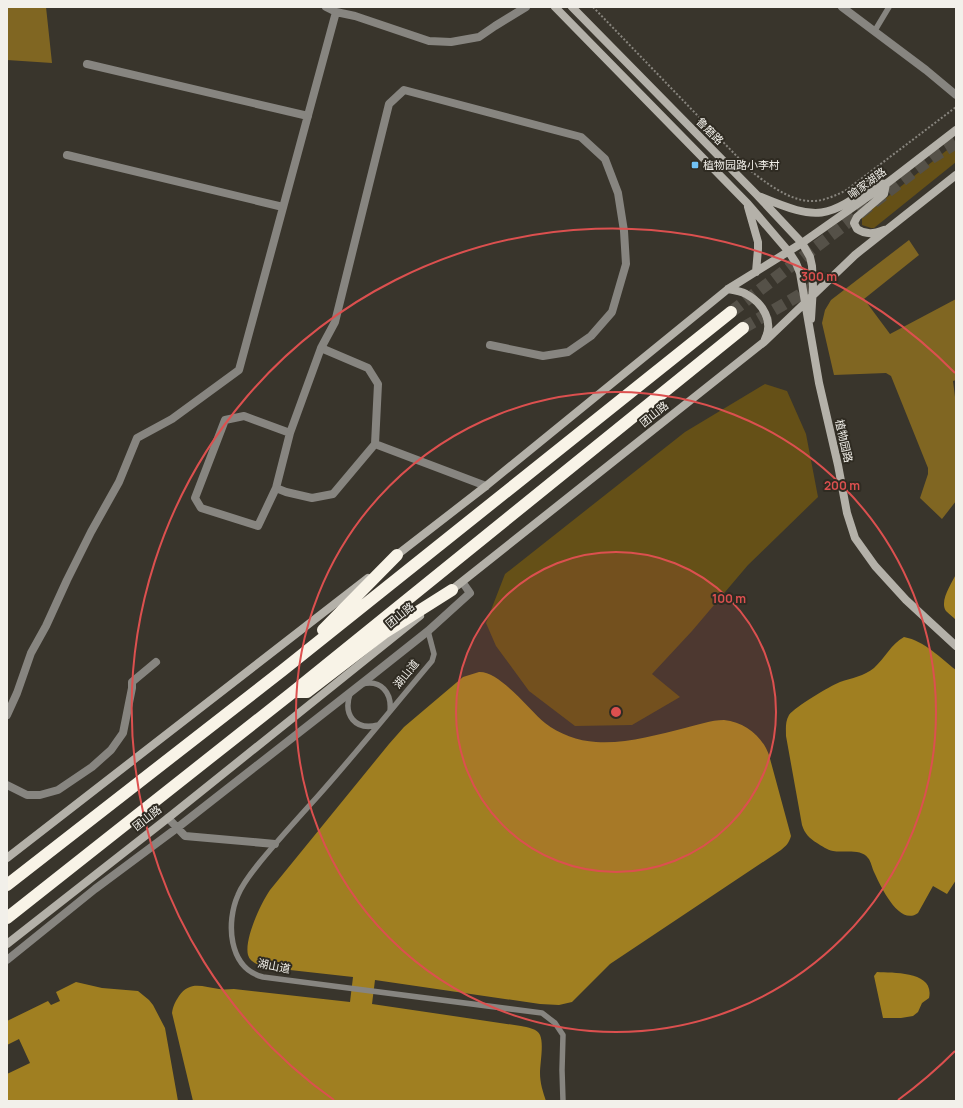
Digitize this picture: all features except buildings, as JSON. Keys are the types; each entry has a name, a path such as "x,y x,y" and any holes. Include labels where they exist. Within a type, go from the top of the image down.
{"highway":[{"path":"7,885 283,670 731,312"},
{"name":"团山路","path":"7,918 293,692 743,328"},
{"path":"283,670 397,555"},
{"path":"293,692 307,692 384,633 452,590"}],"main road":[{"path":"7,858 486,486 728,289 789,252 748,204 555,7"},
{"name":"鲁磨路","path":"572,7 757,195 802,243 810,257 812,266 810,330"},
{"name":"喻家湖路","path":"789,252 886,184 956,130"},
{"path":"805,303 856,255 956,174"},
{"path":"757,195 805,213 823,214 851,201 876,183 886,184 884,194 857,216 854,223 857,229 866,234 878,232 890,227"},
{"path":"748,204 758,242 756,272"},
{"name":"植物园路","path":"789,252 798,268 819,383 838,464 847,512 855,538 875,566 906,600 956,646"},
{"path":"728,289 746,294 760,306 769,323 768,334 764,342"},
{"name":"团山路","path":"7,944 168,818 764,342 805,303"}],"street":[{"path":"326,7 336,12 355,16 429,41 451,42 479,37 526,7"},
{"path":"842,7 954,91"},
{"path":"7,715 17,693 30,653 46,626 91,532 119,482 137,438 172,419 239,370 336,12"},
{"path":"87,64 308,116"},
{"path":"290,433 244,416 224,420 195,498 200,508 258,526 276,488 290,433 321,348 336,322 390,104 404,90 581,137 605,159 618,193 624,231 626,264 612,312 591,336 568,352 543,356 490,345"},
{"path":"67,155 283,207"},
{"path":"276,488 312,498 333,494 375,444 378,384 368,368 321,348"},
{"path":"375,444 486,486"},
{"name":"湖山道","path":"7,960 95,889 177,828 428,631 470,593 463,583"},
{"path":"7,785 27,795 40,795 58,790 92,767 111,750 123,733 132,682 156,662"},
{"path":"168,818 185,836 275,844"}],"lane":[{"path":"874,32 889,7"},
{"name":"湖山道","path":"428,631 434,650 433,658 360,749 275,844 242,886 235,902 231,919 233,944 238,957 247,969 258,976 542,1013 555,1023 563,1035 563,1101"},
{"path":"360,685 367,683 374,684 385,690 391,703 390,711"},
{"path":"350,693 347,707 353,720 364,726 371,727 378,725"}],"path":[{"path":"593,7 751,171 775,188 806,201 825,200 845,191 956,107"}],"shaded area":[{"path":"7,7 46,7 52,63 7,60"},
{"path":"956,143 956,162 874,228 862,225 862,217"},
{"path":"909,240 919,255 864,299 890,334 956,299 956,380 953,381 956,405 956,501 942,519 920,498 928,474 928,468 891,376 886,373 834,375 822,323 825,310 831,300"},
{"path":"765,384 787,391 806,434 818,497 748,565 692,631 652,674 680,697 632,725 575,726 529,691 496,646 486,623 505,574 685,432"},
{"path":"956,574 956,620 946,611 944,602"},
{"path":"904,637 919,642 956,670 956,880 947,894 933,886 918,913 911,916 897,910 891,903 873,870 870,861 865,855 856,852 829,850 814,841 806,833 802,825 786,736 787,720 793,711 835,684 870,671 878,664 895,643"},
{"path":"479,672 487,673 496,678 550,727 563,734 582,740 596,742 618,742 652,736 719,720 732,721 746,727 762,742 769,755 791,836 786,846 610,964 572,1002 559,1005 540,1004 375,980 372,1004 521,1026 537,1031 541,1039 542,1048 540,1077 546,1101 193,1101 172,1013 178,998 183,991 192,986 202,986 350,1002 353,977 263,967 252,961 248,955 247,948 254,921 270,890 404,727 463,677"},
{"path":"877,972 912,975 920,978 926,983 929,989 929,998 922,1003 918,1012 913,1016 883,1018 874,976"},
{"path":"76,982 102,988 138,991 149,1000 165,1028 178,1101 7,1101 7,1074 30,1063 19,1039 7,1045 7,1021 48,1001 51,1005 60,1001 56,992"}],"tunnel":[{"path":"731,312 933,157 956,143"},
{"path":"743,328 834,275"}],"place":[{"name":"植物园路小李村","path":"695,165"}]}
